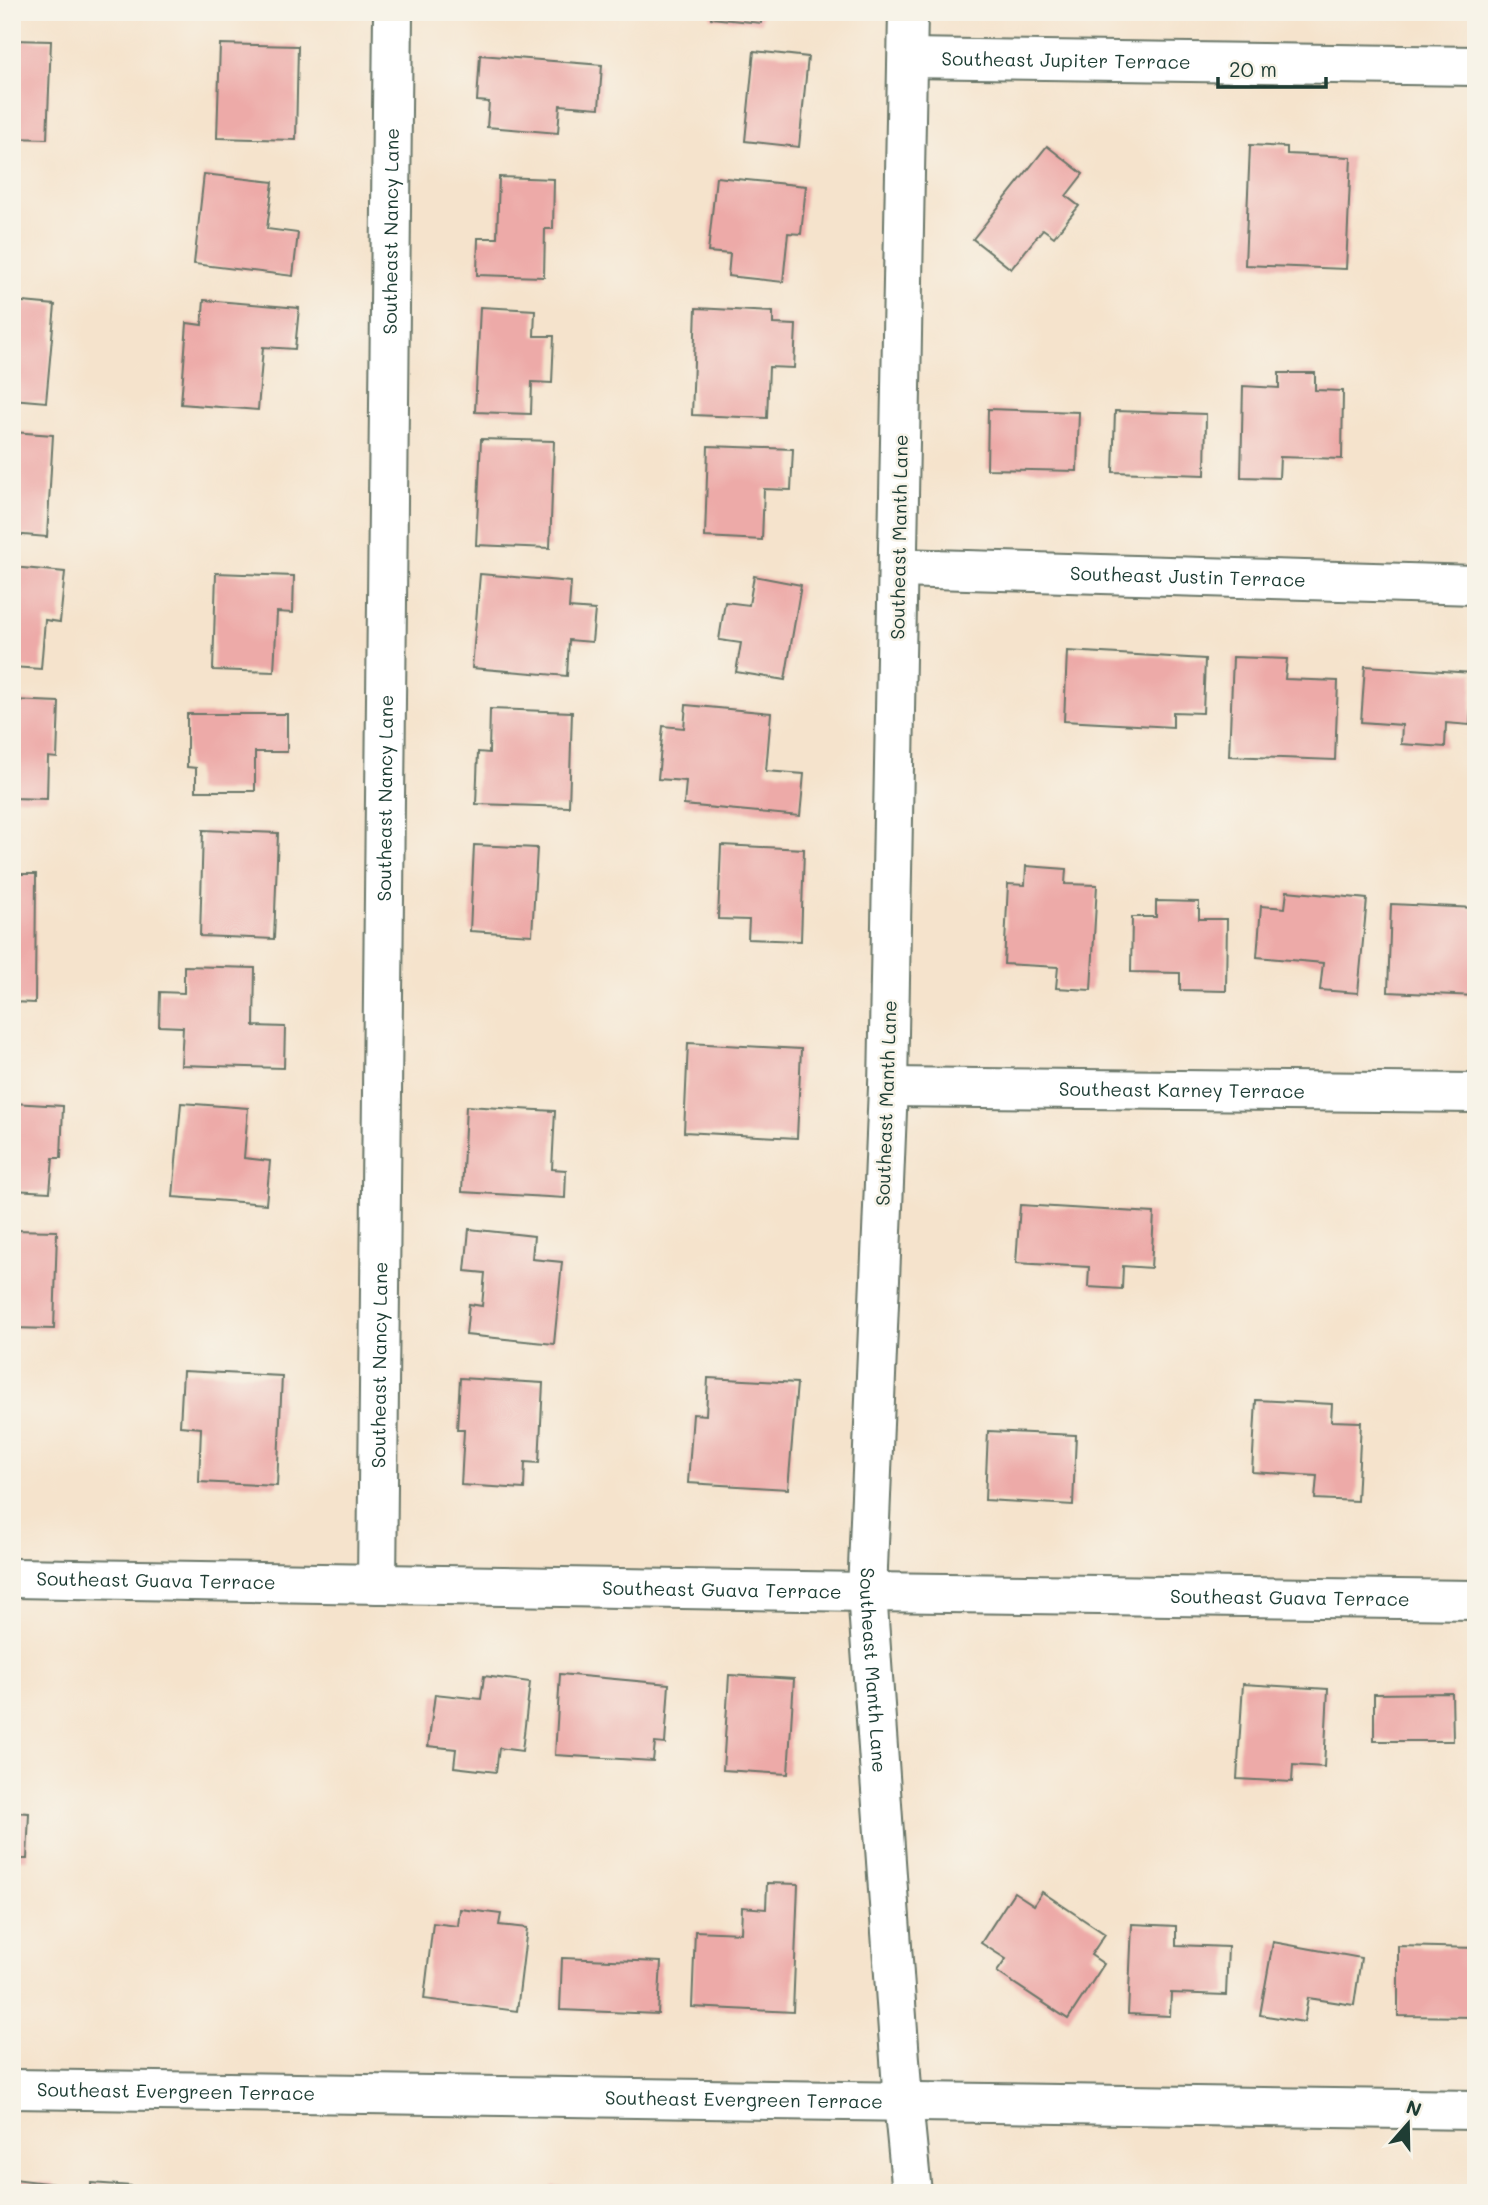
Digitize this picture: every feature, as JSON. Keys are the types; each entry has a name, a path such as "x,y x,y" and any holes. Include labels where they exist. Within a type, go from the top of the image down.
{"street":[{"name":"Southeast Nancy Lane","path":"377,1584 393,12"},
{"name":"Southeast Manth Lane","path":"908,12 888,1087 867,1592 903,2102 912,2193"},
{"name":"Southeast Jupiter Terrace","path":"908,58 1476,66"},
{"name":"Southeast Justin Terrace","path":"899,568 1476,585"},
{"name":"Southeast Karney Terrace","path":"888,1087 1476,1093"},
{"name":"Southeast Guava Terrace","path":"12,1578 1476,1600"},
{"name":"Southeast Evergreen Terrace","path":"12,2089 1476,2110"}],"building":[{"path":"534,12 568,12 567,18"},
{"path":"711,12 762,12 761,23 711,18"},
{"path":"12,40 51,41 47,139 12,138"},
{"path":"220,44 298,46 296,140 217,138"},
{"path":"754,51 808,57 799,147 745,141"},
{"path":"480,55 602,65 599,108 560,105 558,133 487,127 489,102 477,101"},
{"path":"1250,145 1287,147 1287,154 1351,157 1346,269 1245,265"},
{"path":"1047,146 1083,174 1066,196 1079,206 1054,237 1043,229 1011,269 973,239"},
{"path":"204,174 273,182 267,229 298,233 293,276 194,264"},
{"path":"499,177 554,179 553,229 545,229 544,277 477,275 478,238 497,238"},
{"path":"716,177 806,186 801,234 788,233 783,282 728,276 730,254 708,252"},
{"path":"204,300 299,308 295,349 263,347 258,410 181,404 187,323 202,325"},
{"path":"12,301 55,305 46,402 12,399"},
{"path":"480,307 535,310 534,336 554,336 552,383 532,382 531,414 475,412"},
{"path":"696,308 773,312 773,324 796,325 794,368 769,367 767,418 692,415"},
{"path":"1279,373 1315,373 1315,390 1343,391 1342,459 1280,457 1279,478 1241,477 1243,386 1279,388"},
{"path":"988,409 1079,412 1077,471 987,469"},
{"path":"1115,411 1206,414 1205,475 1113,472"},
{"path":"12,432 53,435 47,537 12,534"},
{"path":"481,439 554,441 550,548 476,545"},
{"path":"708,446 793,449 791,490 764,489 762,540 705,537"},
{"path":"12,567 65,572 60,622 45,620 41,669 12,667"},
{"path":"216,573 294,576 293,613 277,612 274,672 213,670"},
{"path":"480,574 571,582 569,608 595,610 592,642 569,640 567,676 472,668"},
{"path":"754,576 801,585 785,680 736,672 741,643 719,640 725,602 749,605"},
{"path":"1067,651 1205,659 1203,713 1173,712 1173,727 1064,721"},
{"path":"1233,657 1287,659 1285,679 1338,681 1335,760 1229,756"},
{"path":"1365,666 1473,673 1470,725 1446,723 1445,747 1401,744 1402,725 1361,722"},
{"path":"12,700 59,702 57,758 48,757 47,799 12,798"},
{"path":"686,705 771,713 766,771 804,774 800,816 684,805 686,781 658,779 663,726 684,728"},
{"path":"490,709 572,712 569,807 476,804 478,752 489,753"},
{"path":"187,714 287,714 287,752 255,752 255,791 196,791 196,768 187,767"},
{"path":"203,830 278,833 274,939 200,936"},
{"path":"474,845 537,848 532,935 470,931"},
{"path":"721,845 804,849 801,941 748,939 749,920 718,919"},
{"path":"1026,866 1066,869 1065,884 1097,885 1091,990 1056,988 1058,967 1004,964 1008,884 1025,885"},
{"path":"12,874 36,874 35,1003 12,1002"},
{"path":"1287,891 1367,899 1358,993 1320,990 1323,963 1257,957 1261,906 1285,908"},
{"path":"1156,901 1199,902 1199,919 1227,919 1226,991 1180,990 1180,973 1131,972 1132,917 1156,917"},
{"path":"1391,904 1476,908 1476,996 1388,992"},
{"path":"184,966 255,968 254,1026 285,1027 284,1068 181,1065 183,1027 159,1026 160,992 184,993"},
{"path":"688,1043 801,1049 797,1138 684,1132"},
{"path":"12,1103 63,1106 61,1158 53,1158 50,1192 12,1190"},
{"path":"181,1103 248,1108 244,1158 270,1161 266,1204 173,1197"},
{"path":"466,1106 555,1111 552,1169 566,1170 565,1198 462,1192"},
{"path":"1020,1205 1154,1213 1151,1268 1123,1266 1122,1289 1088,1287 1089,1267 1016,1263"},
{"path":"469,1229 534,1236 532,1259 562,1262 554,1344 466,1335 469,1304 482,1306 485,1273 465,1271"},
{"path":"12,1230 57,1231 54,1329 12,1328"},
{"path":"183,1371 282,1376 277,1486 199,1482 201,1428 180,1426"},
{"path":"460,1378 543,1383 539,1463 525,1462 524,1489 461,1485 464,1430 457,1430"},
{"path":"708,1378 797,1383 788,1489 688,1483 693,1414 706,1415"},
{"path":"1256,1400 1332,1404 1331,1421 1361,1422 1357,1501 1315,1499 1317,1476 1252,1472"},
{"path":"988,1431 1076,1435 1073,1505 985,1500"},
{"path":"560,1674 669,1684 665,1744 655,1743 653,1761 555,1755"},
{"path":"729,1675 794,1679 788,1774 723,1770"},
{"path":"484,1676 530,1682 522,1751 499,1748 496,1772 454,1767 456,1749 428,1746 435,1694 481,1699"},
{"path":"1243,1684 1328,1689 1324,1767 1293,1765 1292,1782 1237,1779"},
{"path":"1452,1693 1453,1741 1374,1741 1374,1694"},
{"path":"12,1812 29,1813 27,1859 12,1859"},
{"path":"767,1883 798,1884 793,2012 692,2007 695,1931 741,1933 742,1907 766,1909"},
{"path":"1014,1892 1034,1905 1042,1892 1105,1934 1091,1955 1104,1964 1068,2019 997,1972 1006,1959 981,1943"},
{"path":"460,1909 501,1914 499,1925 527,1928 517,2011 424,1999 433,1923 458,1926"},
{"path":"1132,1924 1176,1926 1176,1945 1228,1947 1226,1995 1171,1993 1170,2016 1128,2014"},
{"path":"1273,1942 1361,1958 1354,2005 1308,1998 1304,2022 1260,2015"},
{"path":"1398,1946 1476,1948 1476,2017 1398,2016"},
{"path":"562,1958 661,1962 658,2014 560,2010"},
{"path":"14,2179 55,2184 54,2193 12,2193"},
{"path":"91,2183 131,2186 131,2193 91,2193"},
{"path":"552,2186 585,2188 584,2193 552,2193"},
{"path":"211,2188 262,2191 262,2193 211,2193"}]}
